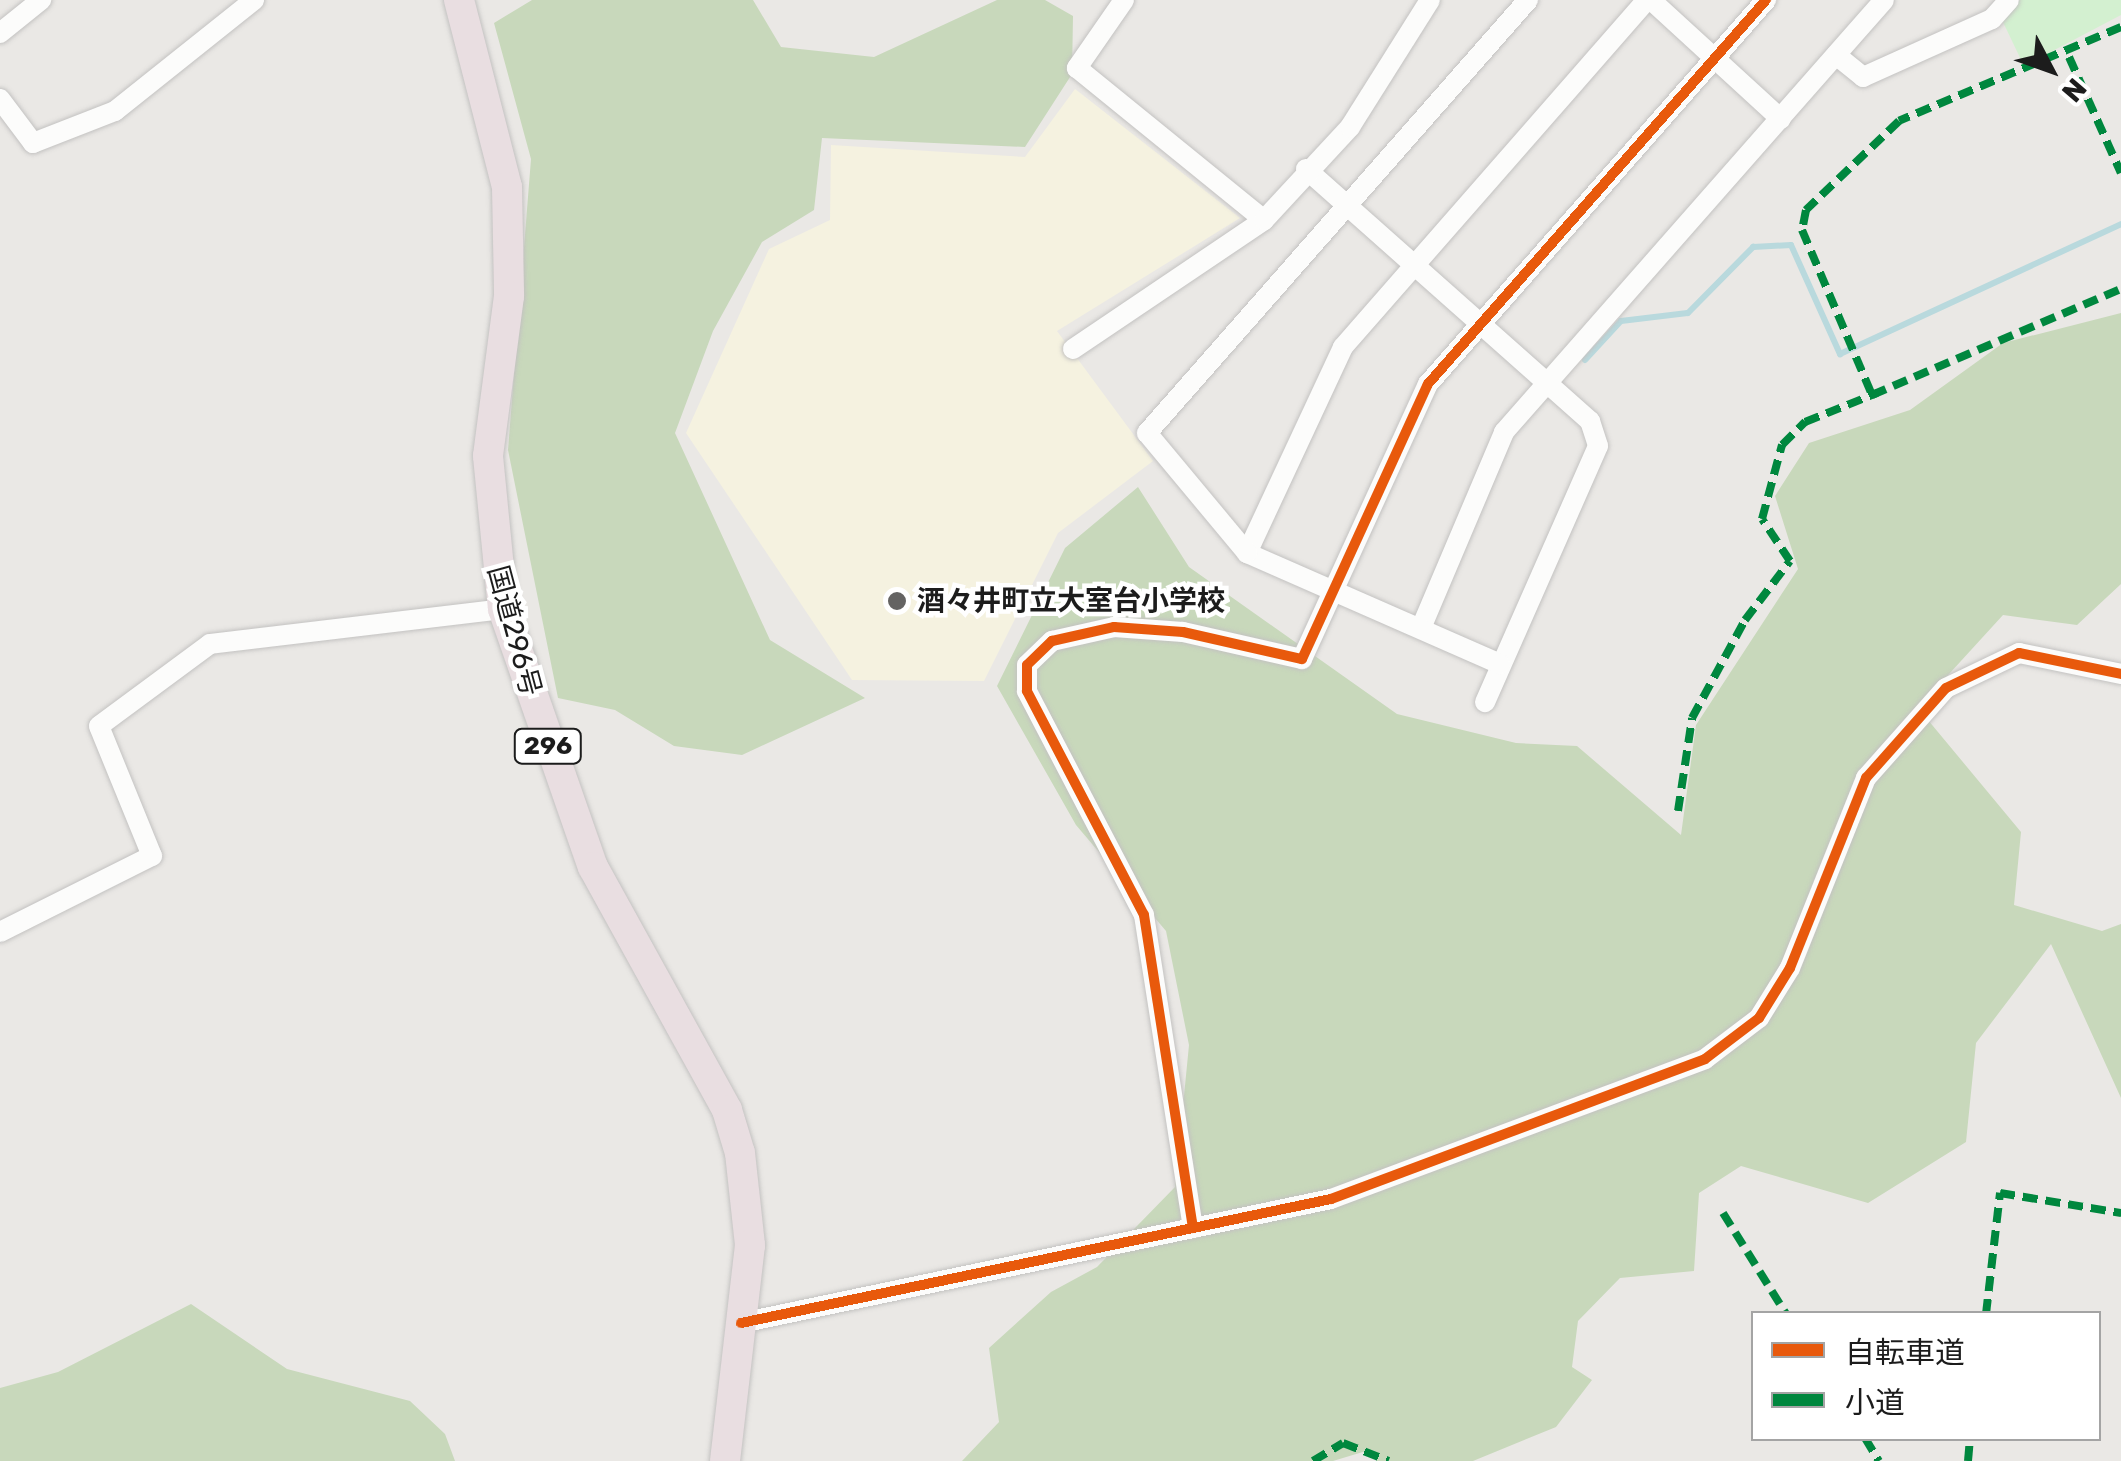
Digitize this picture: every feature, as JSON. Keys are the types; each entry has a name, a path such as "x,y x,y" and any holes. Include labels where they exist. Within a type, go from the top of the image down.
{"highway":[{"name":"国道296号","path":"461,1 507,186 510,296 488,456 502,609 593,868 727,1110 750,1206 725,1461"}],"street":[{"path":"0,33 41,0"},
{"path":"1124,0 1077,68 1264,220"},
{"path":"1073,348 1264,220 1306,169 1350,128 1430,0"},
{"path":"1500,664 1247,553 1147,433 1528,0"},
{"path":"1247,553 1343,347 1649,0 1781,119"},
{"path":"1193,1228 1144,915 1027,692 1027,664 1052,641 1114,627 1183,632 1302,659 1428,384 1766,0"},
{"path":"1420,628 1504,432 1884,0"},
{"path":"1836,55 1863,76 1992,19 2009,0"},
{"path":"0,99 34,143 115,111 250,2"},
{"path":"1306,169 1478,326 1590,421 1598,446 1485,702"},
{"path":"0,932 152,856 100,726 210,644 502,609"},
{"path":"741,1323 1332,1198 1738,1041 1790,968 1866,778 1946,688 2018,653 2121,674"}],"shaded area":[{"path":"1075,89 1240,218 1057,331 1153,461 1058,533 984,681 852,680 686,433 769,249 830,220 831,145 1025,157"}],"green space":[{"path":"532,0 753,0 781,47 874,57 997,0 1045,0 1073,16 1072,74 1025,147 822,138 814,210 762,242 713,331 675,433 770,640 865,698 742,755 674,746 615,710 558,698 508,450 531,159 494,23"},
{"path":"2020,0 2121,0 2121,15 2024,66 2002,20"},
{"path":"2121,313 2121,584 2077,625 2003,615 1918,708 2021,832 2014,905 2102,931 2121,924 2121,1098 2051,944 1976,1043 1966,1142 1868,1203 1741,1166 1699,1193 1694,1271 1620,1278 1578,1321 1572,1367 1592,1380 1556,1427 1473,1461 1377,1461 1366,1451 1333,1461 962,1461 999,1422 989,1348 1051,1292 1097,1267 1175,1187 1189,1045 1166,931 1076,825 997,686 1065,548 1138,487 1189,567 1397,714 1516,743 1577,746 1681,835 1696,725 1798,569 1775,496 1809,443 1910,410 2003,343"},
{"path":"191,1304 287,1369 410,1401 445,1434 455,1461 0,1461 0,1388 58,1372"}],"waterway":[{"path":"1585,360 1621,321 1688,313 1753,247 1791,245 1840,354 2121,224"}],"marked path":[{"path":"2121,27 1899,121 1806,210 1802,230 1872,395 2121,289"},
{"path":"2069,57 2121,173"},
{"path":"1678,811 1692,718 1745,620 1790,561 1762,519 1782,445 1805,422 1877,393"},
{"path":"1986,1311 2000,1193 2121,1213"},
{"path":"1723,1213 1784,1311"},
{"path":"1867,1441 1879,1461"},
{"path":"1968,1461 1970,1441"},
{"path":"1313,1461 1343,1443 1389,1461"}],"cycle path":[{"path":"1193,1228 1144,915 1027,691 1027,665 1052,641 1114,627 1183,632 1302,659 1428,384 1766,0"},
{"path":"741,1323 1331,1199 1705,1059 1759,1018 1790,968 1866,778 1946,688 2019,653 2121,674"}],"place":[{"name":"酒々井町立大室台小学校","path":"897,601"}]}
